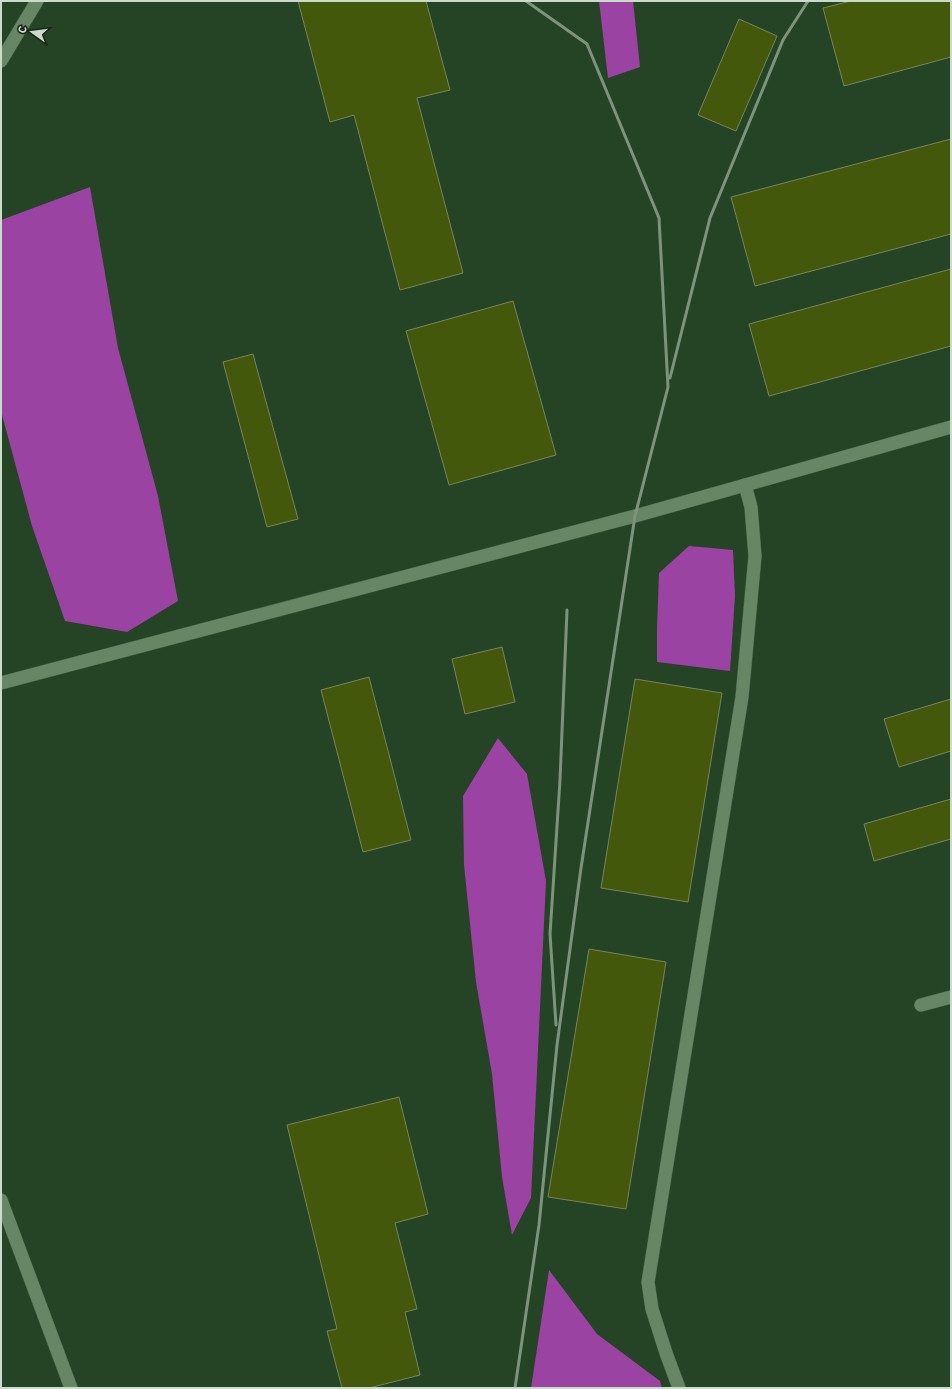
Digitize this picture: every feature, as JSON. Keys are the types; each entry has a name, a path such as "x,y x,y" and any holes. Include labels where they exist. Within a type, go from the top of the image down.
{"lane":[{"path":"1,61 37,1"},
{"path":"1,683 628,518 951,427"},
{"path":"679,1388 652,1309 648,1282 742,697 755,556 751,507 745,485"},
{"path":"921,1005 951,997"},
{"path":"1,1200 71,1388"}],"shaded area":[{"path":"599,1 633,1 640,67 608,78"},
{"path":"90,187 118,348 158,496 178,601 127,632 65,621 32,526 1,411 1,220"},
{"path":"689,546 733,550 735,596 730,671 657,662 659,573"},
{"path":"498,738 527,774 546,881 531,1198 512,1235 502,1177 492,1074 476,982 464,865 463,796"},
{"path":"549,1270 597,1334 660,1381 662,1388 531,1388"}],"building":[{"path":"298,1 426,1 450,90 417,98 463,273 400,290 354,115 330,122"},
{"path":"851,1 951,1 951,57 844,86 823,8"},
{"path":"739,19 777,36 736,131 698,115"},
{"path":"951,139 951,234 755,286 731,197"},
{"path":"951,269 951,346 769,396 749,324"},
{"path":"513,301 556,455 449,485 406,331"},
{"path":"253,354 298,519 267,527 223,362"},
{"path":"502,647 515,702 465,714 452,659"},
{"path":"369,677 411,840 363,852 321,690"},
{"path":"635,679 722,693 688,902 601,888"},
{"path":"951,699 951,751 899,767 884,719"},
{"path":"951,799 951,839 874,861 864,824"},
{"path":"589,949 666,962 626,1209 548,1197"},
{"path":"399,1097 428,1214 395,1223 417,1309 405,1312 420,1375 369,1388 342,1388 327,1331 337,1329 287,1125"}],"railway":[{"path":"515,1388 539,1225 557,1045 581,868 635,516 668,387 659,218 587,44 526,1"},
{"path":"670,378 710,218 783,40 808,1"},
{"path":"556,1025 550,934 560,780 567,610"}]}
